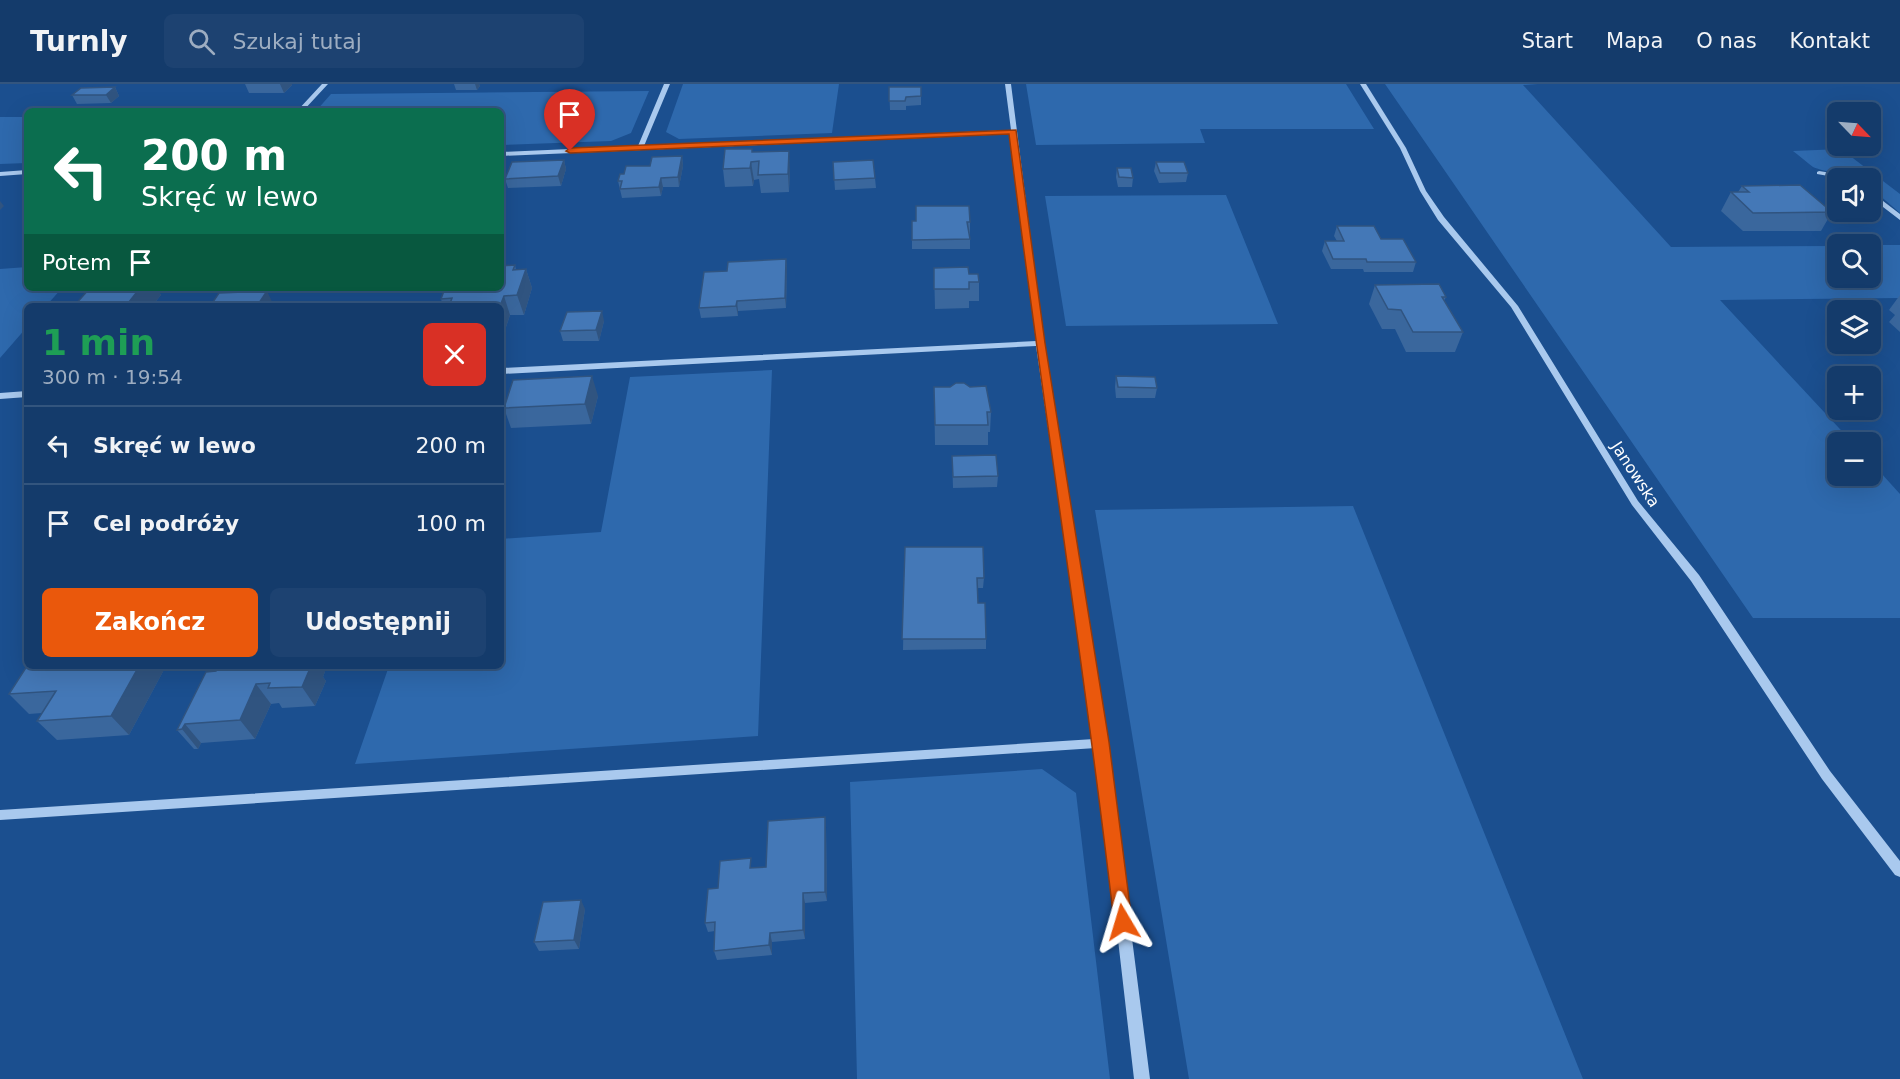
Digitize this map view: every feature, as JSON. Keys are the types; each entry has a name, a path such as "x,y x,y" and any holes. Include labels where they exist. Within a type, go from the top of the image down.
{"street":[{"path":"303,108 325,84"},
{"path":"640,148 666,84"},
{"path":"1008,84 1040,343 1101,742 1142,1079"},
{"name":"Janowska","path":"1363,84 1403,148 1423,191 1441,218 1514,306 1635,503 1695,578 1826,775 1900,871"},
{"path":"504,154 1013,132"},
{"path":"0,174 24,172"},
{"path":"1819,173 1827,174"},
{"path":"1881,202 1900,218"},
{"path":"504,371 1040,343"},
{"path":"0,396 24,394"},
{"path":"0,815 1101,742"}],"shaded area":[{"path":"683,84 839,84 832,133 679,139 666,132"},
{"path":"1026,84 1346,84 1374,129 1200,129 1205,143 1036,145"},
{"path":"1385,84 1538,84 1523,85 1671,247 1827,246 1827,288 1881,288 1881,245 1900,245 1900,298 1720,300 1827,415 1827,420 1832,420 1843,432 1827,432 1827,486 1881,486 1881,473 1900,494 1900,618 1753,618"},
{"path":"649,91 631,133 611,141 504,145 504,108 319,108 331,94"},
{"path":"0,117 24,117 24,163 0,164"},
{"path":"1827,150 1827,156 1850,156 1866,168 1827,168 1827,171 1817,169 1793,151"},
{"path":"1881,180 1900,194 1900,213 1881,197"},
{"path":"1226,195 1278,324 1066,326 1045,196"},
{"path":"24,267 24,291 59,291 49,303 24,303 24,330 0,358 0,269"},
{"path":"772,370 758,736 355,764 388,669 504,669 504,539 601,532 630,377"},
{"path":"1353,506 1583,1079 1189,1079 1095,510"},
{"path":"1042,769 1076,793 1110,1079 857,1079 850,782"}],"building":[{"path":"115,87 106,95 72,95 81,88"},
{"path":"889,87 921,87 921,96 906,97 905,101 889,101"},
{"path":"725,149 752,149 752,152 789,151 788,174 758,175 759,161 751,162 750,168 723,169"},
{"path":"682,156 678,177 661,178 659,187 620,189 622,181 618,181 620,174 624,174 626,166 650,166 652,157"},
{"path":"564,160 558,176 505,179 512,162"},
{"path":"873,160 875,178 834,180 833,162"},
{"path":"1156,162 1184,162 1188,173 1160,173"},
{"path":"1117,168 1131,168 1133,178 1119,177"},
{"path":"1800,185 1827,208 1827,212 1753,213 1731,192 1749,192 1742,186"},
{"path":"916,206 969,206 970,222 967,222 970,239 912,240 912,221 916,221"},
{"path":"1337,226 1374,226 1381,239 1403,239 1416,262 1333,259 1325,241 1344,241"},
{"path":"786,259 785,298 737,301 736,306 699,308 704,272 727,271 728,262"},
{"path":"515,265 513,270 526,269 517,295 504,296 501,303 450,303 452,298 441,299 444,291 504,291 504,266"},
{"path":"968,267 969,274 978,274 979,282 969,282 969,289 934,289 934,268"},
{"path":"1439,284 1446,297 1442,297 1463,332 1413,332 1401,310 1388,309 1375,285"},
{"path":"87,291 138,291 129,302 77,303"},
{"path":"267,291 259,303 196,303 213,302 219,293"},
{"path":"602,311 596,330 560,331 567,312"},
{"path":"592,376 585,404 504,408 513,380"},
{"path":"1116,376 1155,377 1157,388 1118,387"},
{"path":"956,383 964,383 970,387 986,386 991,412 987,412 988,425 935,425 934,387 950,387"},
{"path":"996,455 998,476 953,477 952,456"},
{"path":"905,547 983,547 984,578 977,578 978,603 985,603 986,639 902,639"},
{"path":"25,669 137,669 111,716 37,721 56,691 9,694"},
{"path":"217,669 310,669 302,687 268,688 270,683 256,684 240,720 185,724 182,729 177,730 206,672"},
{"path":"825,817 825,892 803,893 803,930 770,933 769,945 714,951 715,922 705,923 708,889 718,888 720,861 751,858 750,868 766,867 768,821"},
{"path":"581,900 574,940 534,942 543,902"}],"route":[{"path":"570,151 1013,132 1040,343 1101,742 1123,922"}]}
